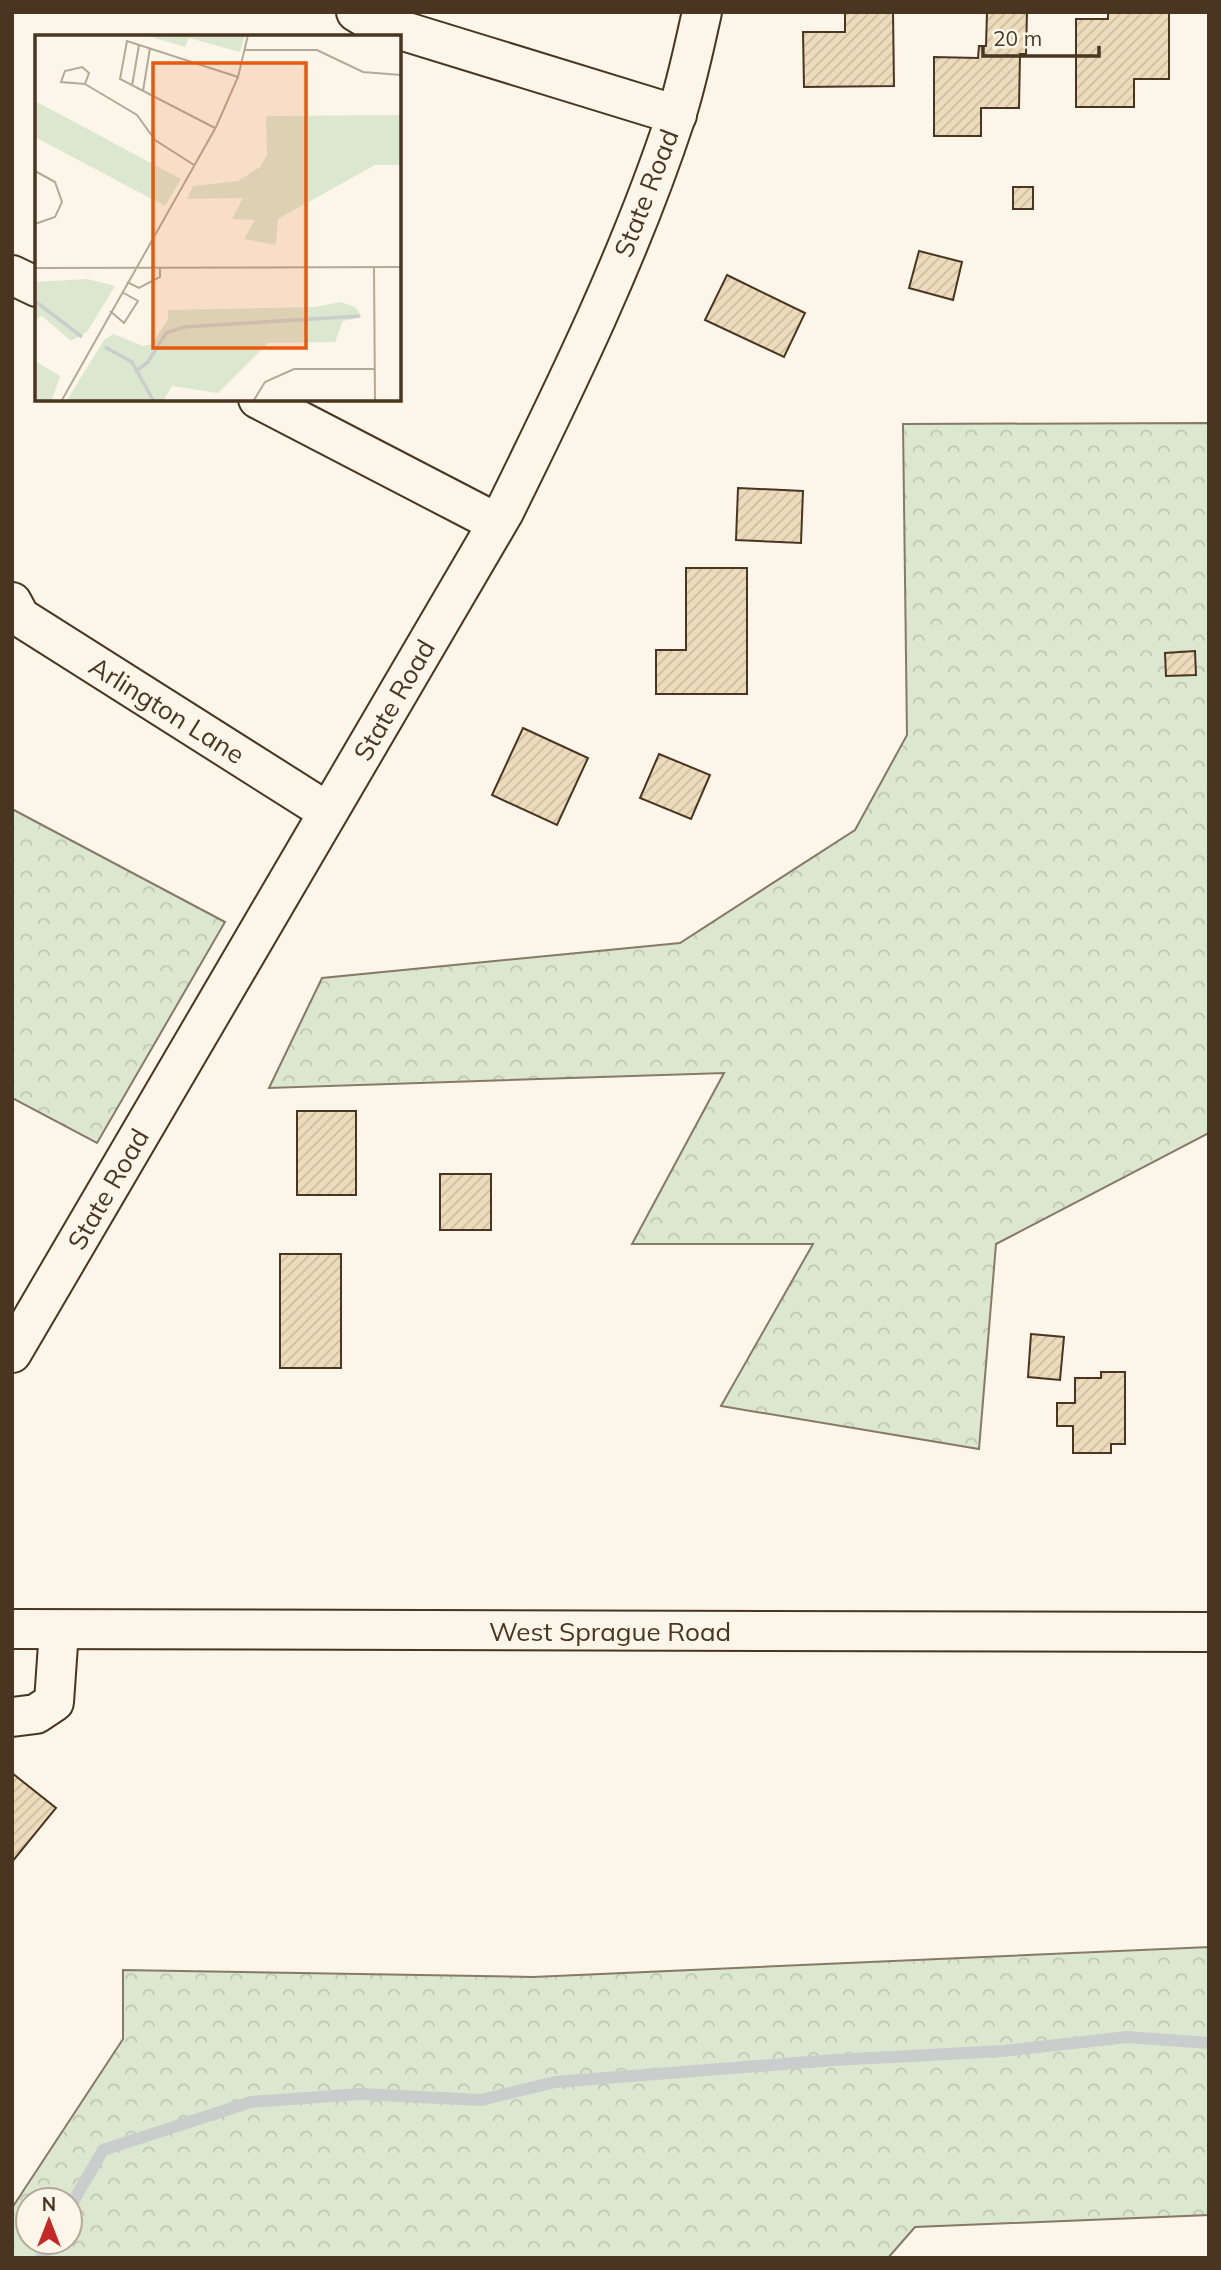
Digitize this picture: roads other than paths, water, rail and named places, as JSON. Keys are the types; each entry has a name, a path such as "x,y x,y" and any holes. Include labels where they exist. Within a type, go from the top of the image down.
{"street":[{"path":"356,12 371,21 677,115"},
{"name":"State Road","path":"12,1353 497,523 574,370 677,115 702,12"},
{"path":"12,275 35,286"},
{"path":"262,401 497,523"},
{"name":"Arlington Lane","path":"12,602 20,617 328,812"},
{"name":"West Sprague Road","path":"12,1629 1209,1632"},
{"path":"12,1717 36,1714 54,1702 59,1630"}],"waterway":[{"path":"82,2186 103,2150 251,2102 361,2094 481,2100 555,2082 834,2060 1003,2051 1127,2037 1209,2043"}]}
